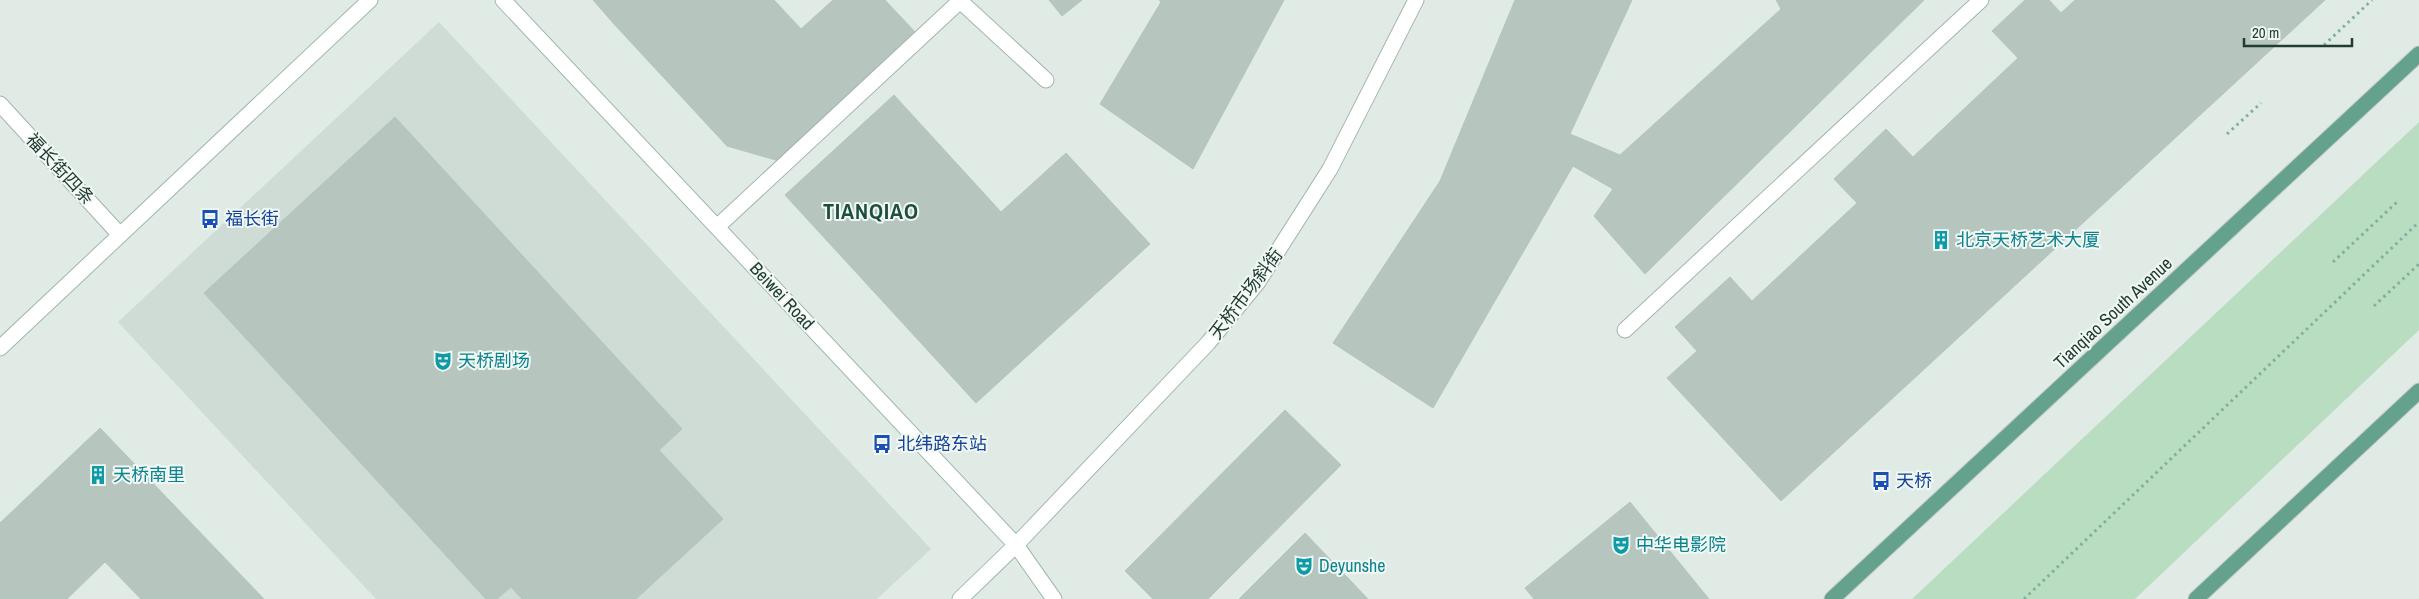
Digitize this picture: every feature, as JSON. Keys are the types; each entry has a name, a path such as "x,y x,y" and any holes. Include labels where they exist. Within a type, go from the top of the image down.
{"main road":[{"name":"Tianqiao South Avenue","path":"1832,599 2419,54"},
{"path":"2196,599 2419,391"}],"street":[{"path":"0,348 370,0"},
{"name":"Beiwei Road","path":"503,0 1016,544 1054,599"},
{"path":"717,227 959,0 1046,80"},
{"name":"天桥市场斜街","path":"960,599 1016,544 1208,343 1258,282 1330,169 1416,0"},
{"path":"1626,330 1980,0"},
{"name":"福长街四条","path":"0,104 120,235"}],"path":[{"path":"2324,45 2372,0"},
{"path":"2227,134 2261,102"},
{"path":"2333,262 2397,202"},
{"path":"2024,599 2419,222"},
{"path":"2374,306 2419,264"}],"shaded area":[{"path":"439,22 931,549 877,599 376,599 118,322"}],"green space":[{"path":"2419,122 2419,330 2135,599 1912,599"}],"building":[{"path":"593,0 640,0 614,24"},
{"path":"640,0 774,0 801,29 833,0 885,0 916,33 779,161 727,146 614,24"},
{"path":"1049,0 1082,0 1062,16"},
{"path":"1159,0 1284,0 1193,169 1100,104 1161,2"},
{"path":"1515,0 1632,0 1570,134 1620,155 1781,9 1776,0 1924,0 1645,274 1594,216 1613,189 1573,166 1433,408 1333,343 1440,181"},
{"name":"北京天桥艺术大厦","path":"2025,0 2049,0 2061,13 2075,0 2325,0 1781,501 1667,378 1697,351 1675,327 1730,277 1752,301 1857,203 1834,179 1886,129 1913,157 2018,58 1992,31"},
{"path":"894,95 1001,212 1066,153 1150,244 976,403 785,195"},
{"name":"天桥剧场","path":"395,117 682,429 659,450 723,519 636,599 522,599 511,587 497,599 486,599 204,293"},
{"path":"1285,410 1341,465 1208,599 1153,599 1125,571"},
{"name":"天桥南里","path":"100,428 264,599 141,599 105,562 67,599 0,599 0,523"},
{"name":"中华电影院","path":"1630,502 1709,599 1534,599 1525,588"},
{"name":"Deyunshe","path":"1305,533 1368,599 1239,599"}],"place":[{"name":"福长街","path":"210,219"},
{"name":"北京天桥艺术大厦","path":"1941,240"},
{"name":"天桥剧场","path":"443,361"},
{"name":"北纬路东站","path":"882,444"},
{"name":"天桥南里","path":"98,475"},
{"name":"天桥","path":"1881,481"},
{"name":"中华电影院","path":"1621,545"},
{"name":"Deyunshe","path":"1304,566"}],"district":[{"name":"TIANQIAO","path":"871,211"}]}
